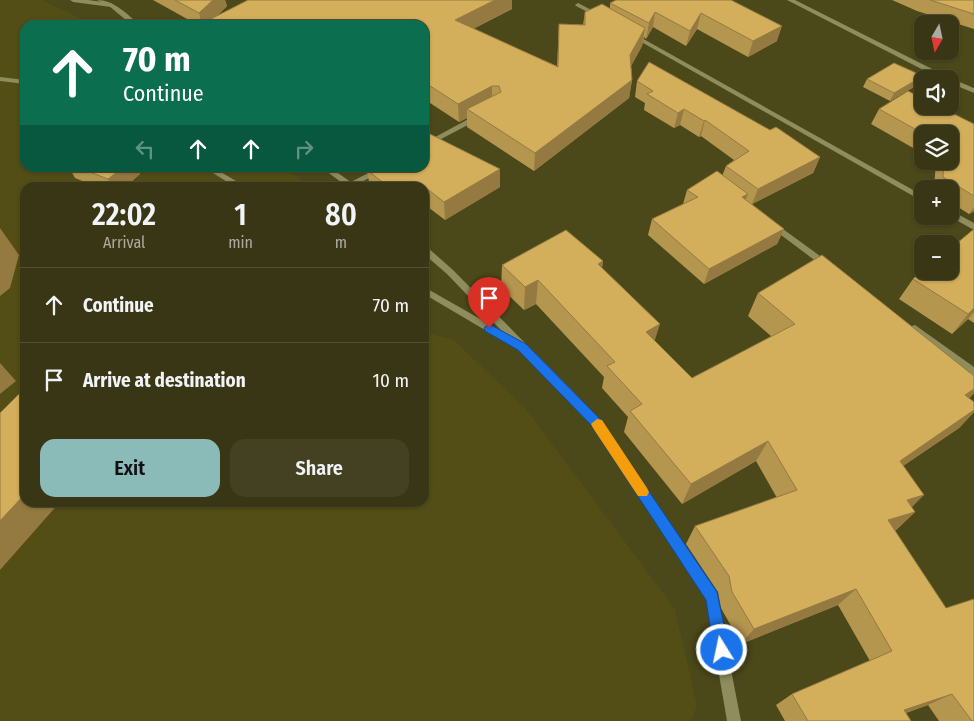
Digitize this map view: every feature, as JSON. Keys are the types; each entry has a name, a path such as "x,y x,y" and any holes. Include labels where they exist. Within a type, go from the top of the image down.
{"street":[{"path":"73,0 111,5"},
{"path":"100,0 111,5 130,20"},
{"path":"790,0 928,70"},
{"path":"578,5 603,19"},
{"path":"620,29 914,194"},
{"path":"0,79 20,81"},
{"path":"959,84 974,90"},
{"path":"429,143 488,112"},
{"path":"216,172 234,182"},
{"path":"332,172 347,182"},
{"path":"360,182 377,172"},
{"path":"762,217 840,275"},
{"path":"959,218 974,227"},
{"path":"429,253 450,272 596,422 712,597 734,721"},
{"path":"429,293 522,347"},
{"path":"903,321 974,373"}],"shaded area":[{"path":"0,0 42,0 84,20 20,20 20,172 292,172 303,182 20,182 20,507 429,507 429,333 454,340 525,408 675,609 697,706 691,721 0,721"}],"building":[{"path":"175,0 213,0 199,13"},
{"path":"248,0 495,0 455,20 558,67 559,24 585,25 585,12 602,4 645,28 630,55 632,80 535,153 467,109 501,92 499,86 492,86 458,104 429,85 429,20 209,20"},
{"path":"616,0 731,0 782,26 753,41 701,13 690,31 655,12 649,23 610,3"},
{"path":"930,0 974,0 974,14"},
{"path":"649,62 770,130 776,127 820,157 758,189 726,166 749,151 705,120 684,109 678,113 647,94 653,91 637,81"},
{"path":"894,63 914,72 914,81 894,93 867,79"},
{"path":"908,91 914,94 914,115 956,115 974,124 974,196 959,187 959,180 948,180 943,177 943,170 959,170 959,125 914,125 914,128 879,109"},
{"path":"429,134 500,169 444,202 429,190 429,182 382,182 370,172 429,172"},
{"path":"717,171 748,194 742,197 784,229 709,269 652,219 698,197 687,190"},
{"path":"90,172 117,172 108,179"},
{"path":"974,229 974,308 968,314 915,280 959,280 959,242"},
{"path":"566,230 603,261 598,264 660,324 646,332 692,378 795,324 758,293 822,255 974,376 974,389 965,395 974,402 974,410 900,461 924,495 907,500 915,512 888,520 946,608 974,599 974,721 972,721 952,694 904,710 911,721 808,721 792,694 892,651 856,589 754,629 732,592 729,576 695,526 797,490 768,441 691,484 630,411 642,404 607,366 615,362 538,280 525,287 502,265"},
{"path":"20,393 20,499 0,521 0,413"}],"slow traffic":[{"path":"597,424 642,492"}],"route":[{"path":"489,328 522,347 596,422 712,597 722,650"}]}
